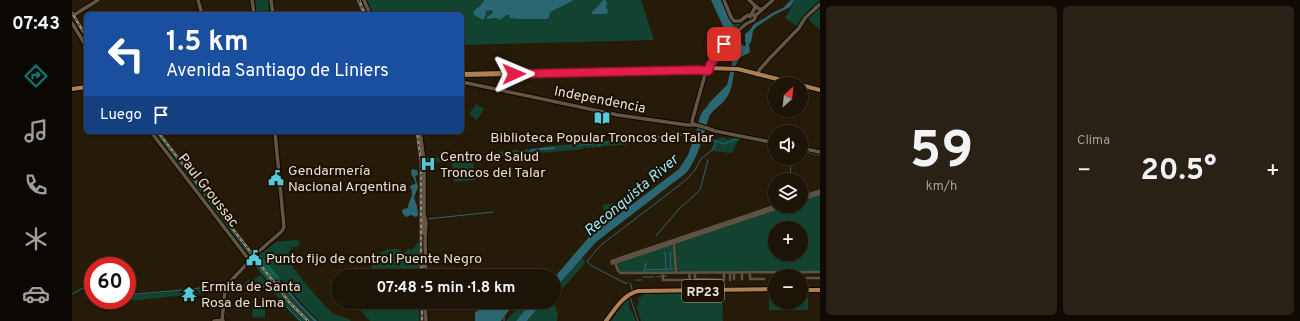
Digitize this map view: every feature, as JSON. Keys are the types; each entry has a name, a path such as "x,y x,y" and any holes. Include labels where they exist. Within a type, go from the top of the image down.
{"main road":[{"path":"74,15 98,0"},
{"path":"198,0 201,12"},
{"path":"252,0 254,12"},
{"path":"270,0 273,12"},
{"path":"364,0 370,12"},
{"path":"724,0 734,21 740,21 749,15 752,17"},
{"path":"749,0 760,10 762,9"},
{"path":"688,125 692,121 708,69 724,43 773,0"},
{"path":"752,17 752,13 755,8 753,4"},
{"path":"757,75 760,69 775,52 799,28 805,18 820,4"},
{"path":"745,17 748,18 746,23"},
{"path":"72,23 84,43"},
{"path":"696,125 693,122 708,69 728,40"},
{"path":"712,63 711,67 715,68"},
{"path":"464,75 726,68"},
{"path":"464,75 694,71 726,68 741,70 768,78"},
{"path":"757,75 768,77"},
{"name":"Independencia","path":"464,82 618,115 707,127 715,131 768,142"},
{"path":"72,88 84,87"},
{"path":"808,87 820,90"},
{"path":"692,121 692,123 696,125"},
{"name":"Paul Groussac","path":"153,134 250,261"},
{"path":"214,321 223,321 227,285 250,261 286,228 275,134"},
{"path":"420,134 423,160 425,269"},
{"path":"808,149 820,152"},
{"path":"424,269 425,227"},
{"name":"RP23","path":"607,321 622,302 631,295 641,291 768,290"},
{"path":"808,290 820,290"},
{"path":"425,309 425,321"},
{"path":"425,321 426,309"}],"green space":[{"path":"253,0 270,0 271,12 255,12"},
{"path":"366,0 641,0 654,40 464,45 464,12 372,12"},
{"path":"721,0 723,0 734,21 746,17 748,18 741,27 735,31"},
{"path":"794,0 820,0 820,2 804,17 798,27 785,18"},
{"path":"820,5 820,30 807,18"},
{"path":"476,104 484,109 477,120 469,114"},
{"path":"154,134 159,134 253,256 250,259"},
{"path":"667,135 668,139 637,143 637,141 630,142 630,144 587,148 585,144 586,143"},
{"path":"723,137 727,139 738,137 741,139 738,141 732,153 712,151 711,149 714,144 713,140"},
{"path":"585,144 585,147 583,149 542,153 540,151 540,153 507,155 507,151"},
{"path":"506,151 506,156 487,158 487,153"},
{"path":"426,157 445,157 449,161 427,166"},
{"path":"473,160 475,180 454,182 452,163"},
{"path":"820,194 820,271 808,271 808,269 768,269 768,271 681,272 677,270 676,245 678,243 768,212 808,213 808,198"},
{"path":"615,203 620,213 595,233 593,230 594,225 603,223 605,220 603,205"},
{"path":"298,240 300,244 298,247 292,247 289,252 289,262 326,307 334,314 351,321 319,321 305,307 260,254 276,242"},
{"path":"419,241 419,269 372,269 372,262 375,257 386,250 397,249 404,253 409,248 412,250"},
{"path":"671,245 674,248 675,269 673,272 622,272 618,270 618,265 621,262"},
{"path":"260,254 282,280 276,279 274,281 257,258"},
{"path":"582,258 585,263 561,290 561,283"},
{"path":"255,259 273,282 270,284 254,264 252,261"},
{"path":"261,275 269,285 244,284 250,279 252,280"},
{"path":"225,286 208,289 206,293 136,300 136,295"},
{"path":"281,287 314,321 299,321 285,307 271,288 275,289"},
{"path":"680,293 722,298 723,321 641,321 636,306 639,304 638,298 644,294"},
{"path":"626,300 629,301 630,310 632,311 636,321 611,321"},
{"path":"253,304 265,305 265,318 252,317"},
{"path":"419,309 419,321 370,321 360,310"},
{"path":"517,309 526,309 516,321 506,321"},
{"path":"538,309 556,309 558,313 557,321 527,321"},
{"path":"769,309 808,309 808,310"}],"water":[{"path":"484,0 574,0 550,12 547,19 510,18 509,15 506,15 500,20 496,18 487,19 487,17 493,13 492,10 485,11 486,13 484,19 474,15 474,11 482,4"},
{"path":"603,0 607,2 607,14 592,14 592,12"},
{"path":"711,0 721,0 741,43 745,46 745,34 754,24 783,8 791,0 794,0 790,7 774,15 756,27 753,31 751,42 749,44 750,51 740,58 737,63 729,93 724,101 710,115 697,153 686,173 596,242 561,282 561,270 589,237 679,169 688,155 694,138 690,136 682,136 552,148 687,133 696,134 702,112 727,85 732,65 734,46 728,37"},
{"path":"412,169 417,170 418,175 415,176 418,187 414,198 418,215 416,217 411,215 406,217 402,210 408,208 412,194 410,186 416,183 411,173"},
{"path":"275,281 281,282 317,321 314,321 284,289 280,287 275,289 269,288 269,286"},
{"path":"482,309 510,309 501,321 475,321 475,312"},
{"path":"526,309 537,309 527,321 516,321"}],"waterway":[{"path":"357,0 362,12"},
{"path":"703,136 723,144 740,138 768,144"},
{"path":"627,283 590,265 587,261 601,245 686,180 695,170 701,159 713,149 716,142"},
{"path":"529,153 532,150 554,148"},
{"path":"808,152 820,155"},
{"path":"656,236 678,210 700,190 708,160"},
{"path":"790,165 791,173"},
{"path":"427,219 493,212"},
{"path":"665,252 666,269"},
{"path":"671,269 670,253 672,253"},
{"path":"259,255 280,282"},
{"path":"644,271 646,263"},
{"path":"644,270 673,269"},
{"path":"657,277 662,276"},
{"path":"643,277 654,277"},
{"path":"635,280 642,280"},
{"path":"630,283 632,289 631,292"},
{"path":"136,294 226,285"},
{"path":"229,286 270,287"},
{"path":"72,294 84,289"},
{"path":"630,297 638,321"},
{"path":"287,307 301,321"}],"taxiway":[{"path":"676,241 674,244 677,273"},
{"path":"623,259 618,261 616,265 618,271 621,273 820,272"},
{"path":"663,273 663,280 687,280"},
{"path":"689,273 690,280"},
{"path":"695,273 695,279 724,280 724,273"},
{"path":"730,273 730,280"},
{"path":"734,273 734,279"},
{"path":"742,273 742,279"},
{"path":"750,273 750,279 764,279"},
{"path":"808,278 820,278"}],"runway":[{"path":"808,196 820,192"},
{"path":"613,262 768,210"}],"railway":[{"path":"359,0 364,12"},
{"path":"72,13 84,33"},
{"path":"160,134 290,303 308,321"},
{"path":"417,134 421,161 421,269"},
{"path":"422,309 422,321"}],"place":[{"name":"Biblioteca Popular Troncos del Talar","path":"602,118"},
{"name":"Centro de Salud Troncos del Talar","path":"428,164"},
{"name":"Gendarmería Nacional Argentina","path":"276,178"},
{"name":"Punto fijo de control Puente Negro","path":"254,258"},
{"name":"Ermita de Santa Rosa de Lima","path":"189,294"}],"route":[{"path":"514,74 709,71 710,65 724,44"}],"water label":[{"name":"Reconquista River","path":"631,195"}]}
